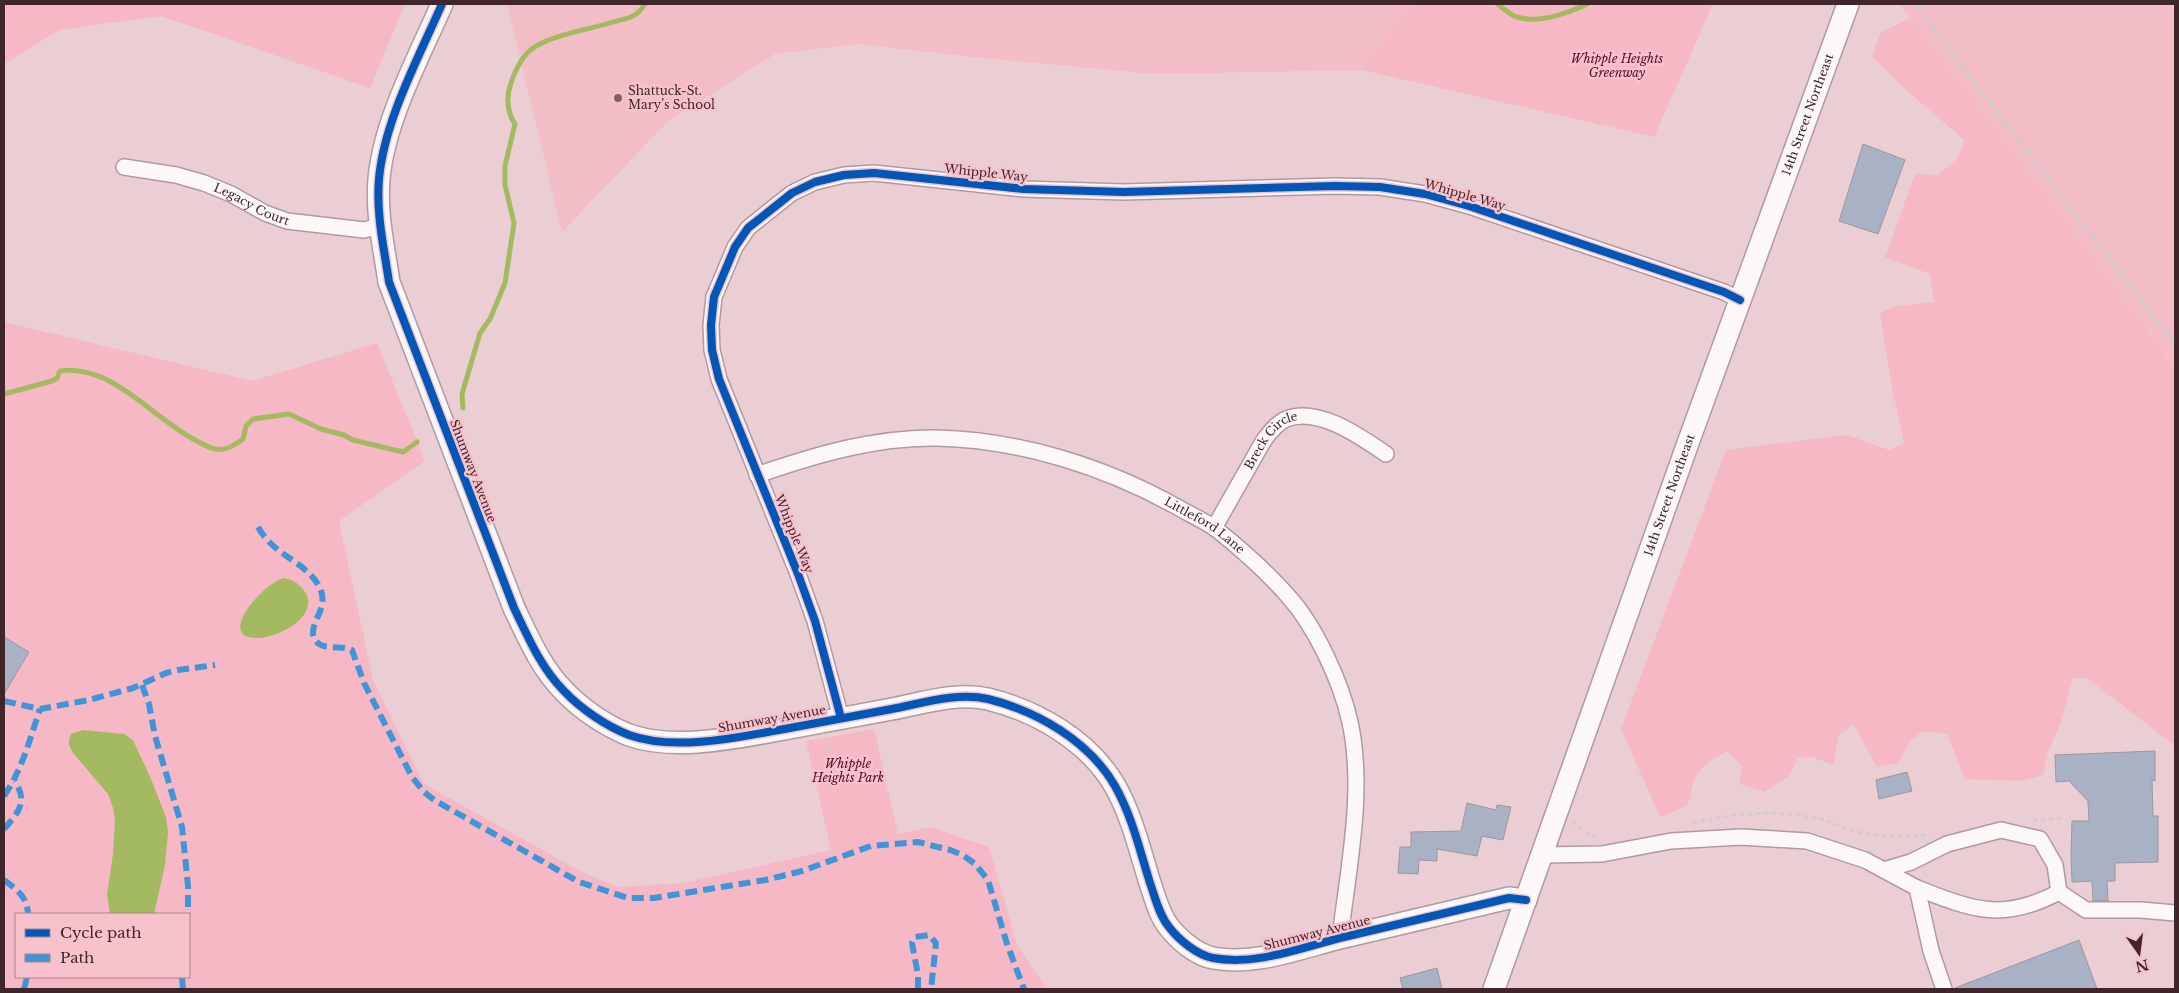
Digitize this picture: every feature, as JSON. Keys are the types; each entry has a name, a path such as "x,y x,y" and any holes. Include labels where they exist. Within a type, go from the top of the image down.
{"street":[{"name":"Shumway Avenue","path":"442,4 406,85 388,140 379,179 380,226 389,282 507,591 531,644 563,691 582,707 605,723 629,735 654,740 722,740 934,700 978,697 1008,704 1038,716 1062,730 1098,763 1114,785 1127,812 1160,910 1168,926 1187,945 1210,958 1257,959 1509,898 1526,900"},
{"name":"14th Street Northeast","path":"1494,989 1740,300 1848,4"},
{"name":"Legacy Court","path":"124,166 176,175 204,183 231,194 265,213 286,221 364,230 380,226"},
{"name":"Whipple Way","path":"841,718 814,621 798,574 719,379 712,350 711,325 714,297 735,247 748,228 792,193 815,182 844,175 874,173 1024,189 1124,192 1336,186 1380,187 1425,194 1469,206 1724,292 1740,300"},
{"name":"Breck Circle","path":"1214,528 1264,440 1274,427 1286,419 1302,416 1315,417 1351,430 1386,454"},
{"name":"Littleford Lane","path":"757,475 838,450 887,441 936,438 985,442 1044,453 1096,469 1152,493 1214,528 1289,597 1314,633 1334,676 1350,721 1357,768 1354,816 1340,938"},
{"path":"1884,870 1911,862 1947,844 2001,830 2040,839 2055,865 2059,892 2086,910 2141,910 2175,913"},
{"path":"1542,855 1602,854 1671,841 1741,838 1807,841 1865,860 1917,888 1961,906 1999,911 2036,904 2059,892"},
{"path":"1917,888 1931,950 1944,989"}],"shaded area":[{"name":"Shattuck-St. Mary’s School","path":"507,4 1410,4 1362,70 1153,74 858,44 775,54 667,122 562,232"},
{"path":"1900,4 2175,4 2175,370 2142,323"},
{"path":"283,578 296,583 307,595 308,605 305,613 289,628 279,633 259,638 246,636 241,630 241,622 246,611 264,591"},
{"path":"83,730 124,734 133,740 166,817 168,832 165,865 154,913 110,913 107,894 113,854 115,820 113,808 108,794 73,753 69,742 71,734"}],"green space":[{"path":"4,4 405,4 370,88 161,16 59,30 4,64"},
{"name":"Whipple Heights Greenway","path":"1410,4 1713,4 1654,137 1362,70"},
{"path":"1911,18 2142,323 2175,370 2175,746 2087,678 2073,678 2060,725 2048,752 2043,775 2020,781 1965,779 1947,734 1923,731 1910,741 1898,763 1877,767 1854,725 1839,734 1833,765 1812,757 1798,758 1789,776 1764,792 1740,784 1742,766 1727,751 1699,772 1693,782 1687,806 1660,817 1621,729 1726,450 1847,435 1889,450 1904,443 1891,382 1880,313 1895,306 1934,302 1930,274 1885,257 1915,174 1938,175 1958,158 1964,140 1902,86 1872,56 1881,32"},
{"name":"Whipple Heights Park","path":"4,322 252,381 377,343 425,461 339,521 373,680 424,784 582,872 618,887 684,883 831,850 806,741 874,729 898,834 931,827 989,847 1017,945 1047,989 4,989"}],"building":[{"path":"1863,144 1905,160 1878,234 1839,221"},
{"path":"4,637 29,652 4,694"},
{"path":"2155,751 2155,781 2152,780 2153,816 2158,816 2158,862 2115,863 2115,881 2107,881 2108,901 2093,901 2092,881 2072,882 2072,821 2089,821 2088,801 2069,781 2056,782 2055,755"},
{"path":"1907,772 1912,791 1879,799 1876,780"},
{"path":"1467,803 1496,810 1497,805 1511,807 1503,840 1482,836 1477,856 1437,849 1437,861 1419,860 1418,874 1398,873 1400,847 1411,847 1411,832 1461,831"},
{"path":"2079,940 2097,989 1955,989 1955,988"},
{"path":"1437,968 1442,989 1403,989 1400,978"}],"waterway":[{"path":"463,408 462,394 480,333 490,319 505,283 514,223 505,185 505,166 515,124 510,115 508,99 509,88 519,64 525,55 541,43 628,18 635,15 645,4"},
{"path":"1498,4 1514,16 1526,19 1562,14 1587,4"},
{"path":"4,394 52,381 57,378 60,371 79,371 115,384 181,432 206,446 216,449 228,448 243,439 246,426 253,419 289,414 321,429 344,435 353,440 403,452 417,442"}],"railway":[{"path":"1917,4 1950,51 2175,344"}],"marked path":[{"path":"258,527 272,545 306,570 319,586 322,602 321,610 313,629 316,641 324,646 352,650 364,683 412,777 424,792 434,800 579,882 628,898 654,898 765,880 802,871 871,846 918,842 950,850 963,855 975,864 988,880 1007,944 1024,989"},
{"path":"4,701 40,709 89,700 133,688 166,673 215,665"},
{"path":"142,685 149,704 155,736 182,827 188,886 188,913"},
{"path":"4,796 21,765 40,709"},
{"path":"4,829 18,812 20,806 21,795 15,781"},
{"path":"4,880 17,890 26,902 28,913"},
{"path":"918,989 918,975 912,943 915,937 929,935 936,943 931,989"},
{"path":"24,989 27,978"},
{"path":"182,978 183,989"}],"cycle path":[{"path":"442,4 395,112 382,157 378,192 381,231 389,282 514,608 548,672 578,704 603,722 629,735 647,740 684,743 743,736 952,698 976,697 988,699 1025,711 1060,730 1091,755 1104,770 1115,786 1126,809 1156,900 1166,922 1173,932 1189,946 1201,954 1213,958 1230,960 1263,958 1509,898 1526,900"},
{"path":"841,718 815,621 798,574 719,379 712,350 711,325 714,297 735,247 748,228 792,193 815,182 844,175 874,173 1024,189 1124,192 1335,186 1380,187 1425,194 1469,206 1724,292 1740,300"}],"place":[{"name":"Shattuck-St. Mary’s School","path":"618,98"}]}
